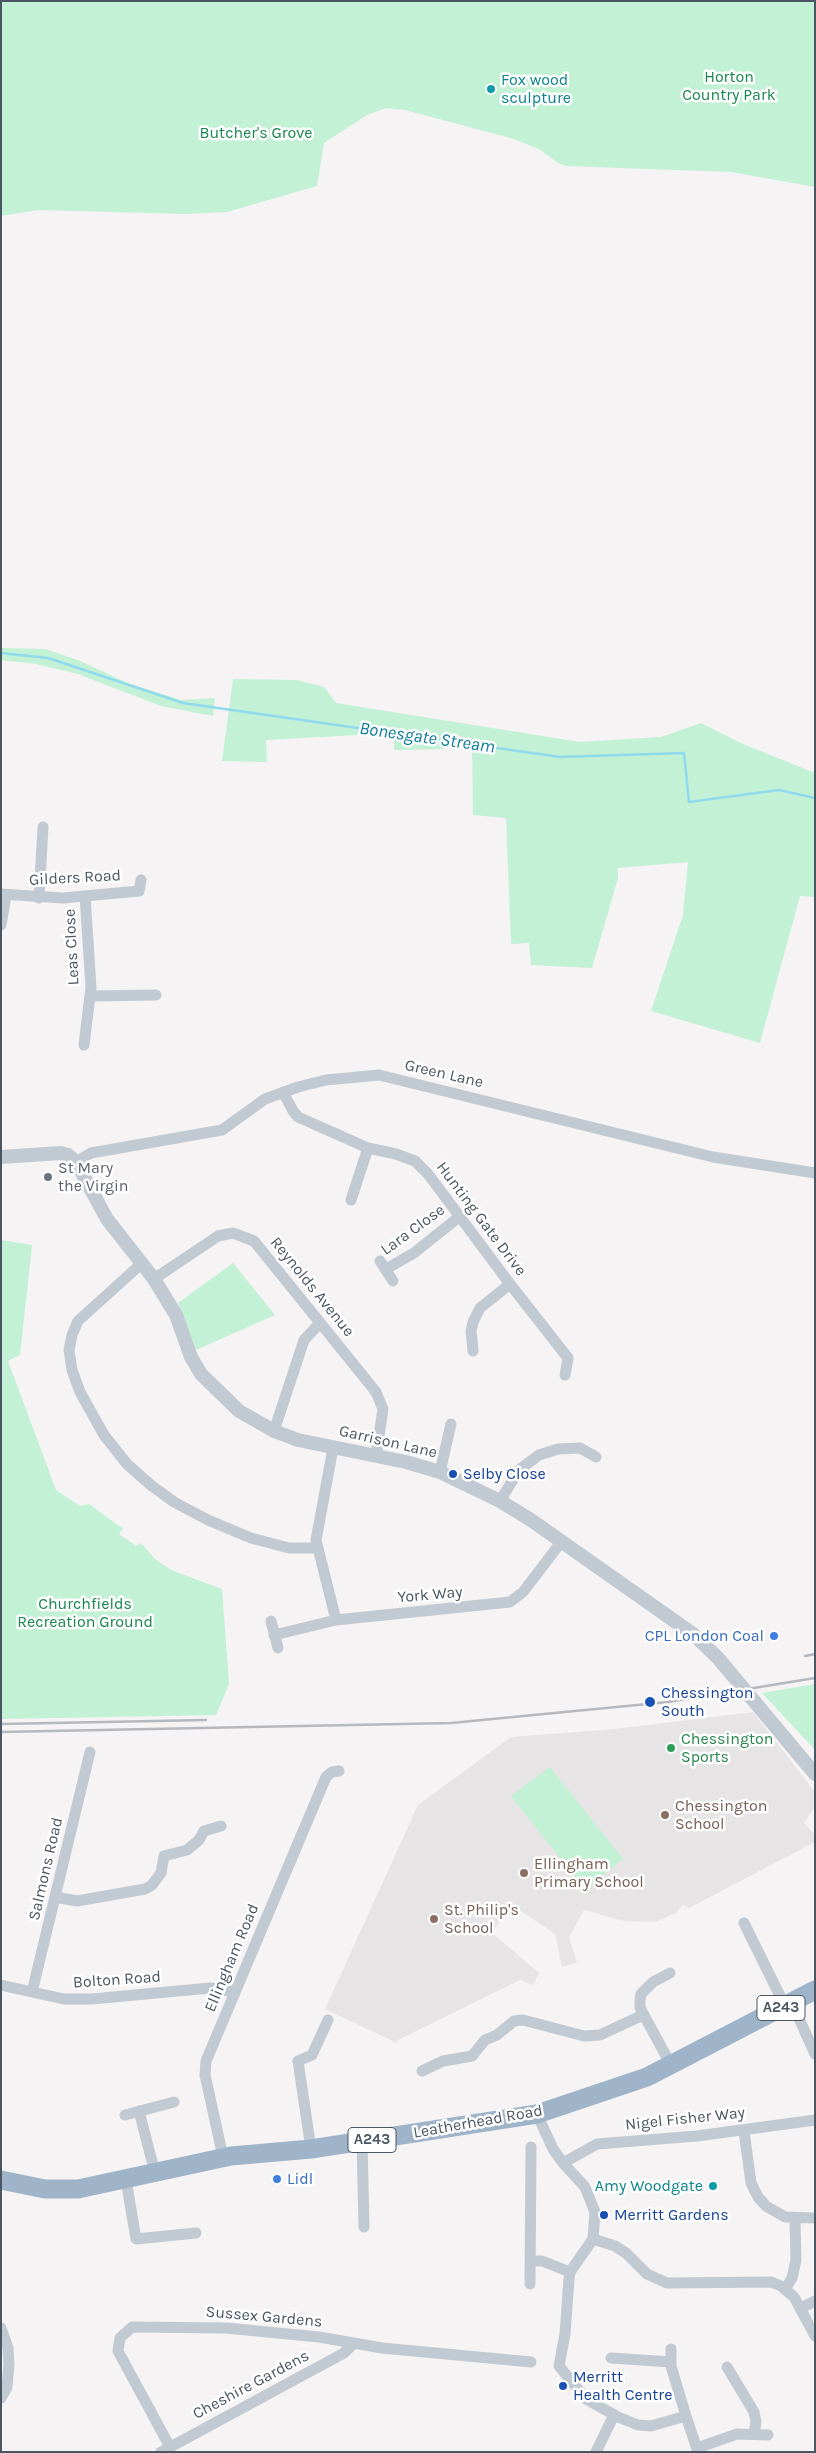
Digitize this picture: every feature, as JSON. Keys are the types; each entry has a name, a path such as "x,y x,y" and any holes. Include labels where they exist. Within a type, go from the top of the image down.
{"highway":[{"name":"Leatherhead Road","path":"1,2180 45,2189 72,2190 126,2180 223,2157 312,2149 537,2114 623,2086 671,2065 815,1990"}],"street":[{"path":"39,898 47,834"},
{"name":"Gilders Road","path":"3,895 39,898 85,896 140,886 141,903"},
{"path":"1,925 3,895"},
{"name":"Leas Close","path":"84,1045 90,996 90,946 85,896"},
{"name":"Leas Close","path":"90,996 143,990 156,995"},
{"name":"Green Lane","path":"76,1162 91,1153 222,1130 265,1099 283,1092 326,1080 379,1075 713,1157 815,1173"},
{"name":"Hunting Gate Drive","path":"283,1092 293,1112 298,1117 368,1148 396,1154 415,1161 428,1174 568,1358 565,1375"},
{"path":"351,1200 368,1148"},
{"path":"1,1157 61,1153 68,1155 76,1162"},
{"name":"Garrison Lane","path":"76,1162 106,1219 154,1279 176,1315 191,1357 201,1374 239,1411 274,1431 298,1440 376,1456 440,1472 500,1501 562,1541 693,1634 718,1658 815,1774"},
{"name":"Lara Close","path":"394,1281 383,1265 414,1252 459,1216"},
{"name":"Reynolds Avenue","path":"154,1279 218,1236 234,1233 254,1241 376,1392 383,1409 376,1456"},
{"path":"141,1264 78,1321 72,1335 69,1350 72,1370 80,1392 104,1435 127,1464 152,1486 191,1511 251,1538 289,1548 318,1548"},
{"path":"473,1350 472,1322 480,1308 510,1284"},
{"path":"274,1431 304,1340 320,1323"},
{"path":"440,1472 451,1424"},
{"path":"333,1448 316,1540 336,1620"},
{"path":"500,1501 519,1470 539,1455 558,1449 580,1448 596,1457"},
{"name":"York Way","path":"274,1635 336,1620 510,1602 523,1592 562,1541"},
{"path":"271,1621 278,1648"},
{"name":"Salmons Road","path":"32,1992 90,1752"},
{"name":"Ellingham Road","path":"223,2157 204,2068 326,1777 339,1771"},
{"path":"55,1897 77,1901 145,1889 152,1885 161,1873 164,1856 187,1850 199,1840 204,1831 221,1826"},
{"path":"744,1923 788,2004 812,2058"},
{"path":"670,1973 653,1982 642,1994 640,2008 671,2065"},
{"name":"Bolton Road","path":"1,1985 64,1999 92,1999 210,1988 235,1992"},
{"path":"422,2071 443,2061 472,2056 485,2040 497,2035 514,2021 523,2020 584,2036 600,2035 643,2015"},
{"path":"312,2149 298,2061 312,2055 328,2020"},
{"path":"125,2115 174,2102"},
{"path":"139,2111 155,2173"},
{"path":"537,2114 546,2136 563,2164 586,2188 595,2212 593,2239 584,2255 570,2272 565,2334 559,2366 586,2399 614,2415 638,2425 650,2426 686,2416"},
{"name":"Nigel Fisher Way","path":"563,2164 597,2144 744,2131 815,2120"},
{"path":"744,2131 751,2183 758,2197 775,2212 795,2219 815,2218"},
{"path":"362,2141 364,2227"},
{"path":"530,2147 534,2160 527,2268 530,2284"},
{"path":"126,2180 136,2239 196,2233"},
{"path":"786,2288 792,2278 796,2260 795,2219"},
{"path":"593,2239 615,2246 626,2253 647,2274 667,2283 771,2282 786,2288 801,2308 815,2336"},
{"path":"527,2268 553,2264 570,2272"},
{"path":"801,2308 815,2300"},
{"name":"Sussex Gardens","path":"165,2450 118,2352 120,2338 132,2327 226,2328 531,2362"},
{"path":"1,2328 8,2348 10,2365 7,2387 1,2398"},
{"name":"Cheshire Gardens","path":"165,2450 344,2353 354,2343"},
{"path":"672,2349 671,2362 677,2392 698,2450 737,2434 768,2435"},
{"path":"611,2358 671,2362"},
{"path":"727,2367 730,2381 754,2412 756,2422 754,2434"},
{"path":"596,2452 614,2415"}],"shaded area":[{"path":"753,1712 815,1792 815,1807 804,1823 815,1835 815,1842 689,1908 683,1905 676,1913 655,1922 624,1921 584,1910 569,1937 577,1963 562,1967 555,1934 511,1904 492,1933 539,1973 533,1985 520,1980 398,2040 397,2043 325,2009 418,1805 511,1737 615,1729"}],"green space":[{"name":"Horton Country Park","path":"1,1 815,1 815,187 731,172 566,166 558,163 539,149 514,139 405,110 386,108 367,115 324,143 317,186 227,212 185,214 38,210 1,216"},
{"path":"1,648 45,649 78,660 130,684 181,700 215,698 213,716 161,706 78,674 36,664 1,660"},
{"path":"233,679 297,680 324,687 336,703 580,742 661,737 701,723 743,744 815,773 815,897 800,896 760,1043 651,1011 683,915 688,862 618,868 618,878 592,968 531,965 529,943 511,944 506,818 473,815 472,741 445,740 445,749 394,750 394,733 266,740 267,762 222,761"},
{"name":"Churchfields Recreation Ground","path":"2,1240 32,1245 20,1355 8,1361 56,1490 80,1506 89,1504 123,1529 119,1534 136,1546 141,1543 155,1559 171,1570 222,1589 229,1684 216,1715 1,1719"},
{"path":"233,1263 275,1315 196,1350 178,1303"},
{"path":"815,1684 815,1750 762,1693"},
{"path":"550,1767 623,1859 585,1889 511,1796"}],"waterway":[{"name":"Bonesgate Stream","path":"1,653 48,658 183,703 560,757 684,753 689,802 779,790 815,798"}],"railway":[{"path":"805,1656 815,1654"},
{"path":"1,1732 451,1723 668,1702 815,1678"},
{"path":"1,1724 206,1720"}],"place":[{"name":"Fox wood sculpture","path":"491,89"},
{"name":"St Mary the Virgin","path":"48,1177"},
{"name":"Selby Close","path":"453,1474"},
{"name":"CPL London Coal","path":"774,1636"},
{"name":"Chessington South","path":"650,1702"},
{"name":"Chessington Sports","path":"671,1748"},
{"name":"Chessington School","path":"665,1815"},
{"name":"Ellingham Primary School","path":"524,1873"},
{"name":"St. Philip's School","path":"434,1919"},
{"name":"Lidl","path":"277,2179"},
{"name":"Amy Woodgate","path":"713,2186"},
{"name":"Merritt Gardens","path":"604,2215"},
{"name":"Merritt Health Centre","path":"563,2386"}],"park label":[{"name":"Butcher's Grove","path":"256,133"}]}
